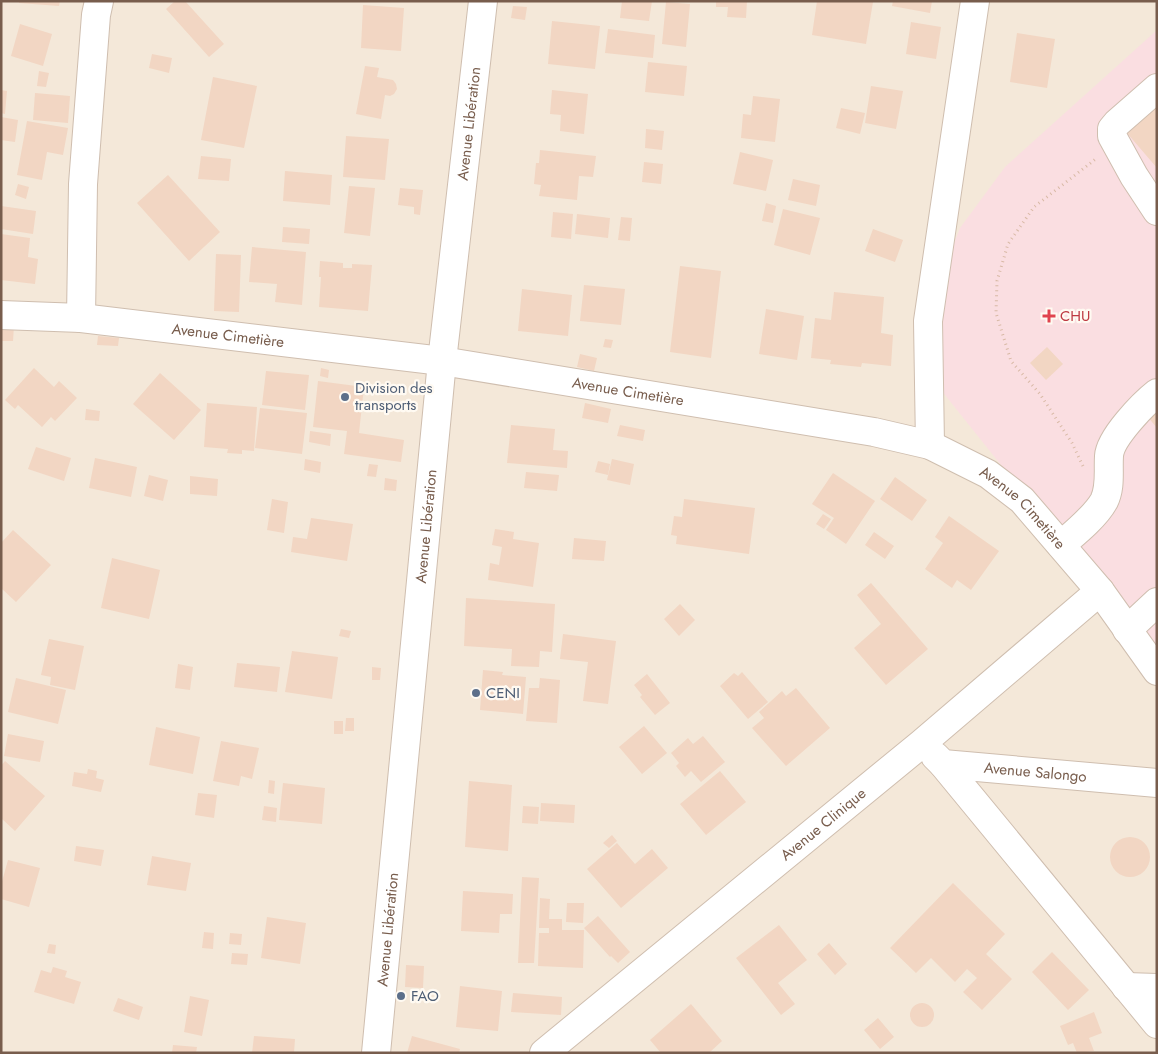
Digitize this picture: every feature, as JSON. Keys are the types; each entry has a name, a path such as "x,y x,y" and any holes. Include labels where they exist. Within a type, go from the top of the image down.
{"street":[{"path":"81,318 84,184 96,15 99,1"},
{"name":"Avenue Libération","path":"376,1053 442,361 483,1"},
{"path":"930,445 928,321 975,1"},
{"path":"1157,88 1112,129 1115,144 1157,211"},
{"name":"Avenue Cimetière","path":"1,315 81,318 442,361 874,432 930,445 988,474 1022,500 1100,591 1157,671"},
{"path":"1061,545 1081,528 1103,503 1108,490 1109,454 1113,442 1145,402 1157,393"},
{"name":"Avenue Clinique","path":"544,1053 922,744 1100,591"},
{"path":"1128,630 1157,602"},
{"path":"922,744 943,764 1157,1024"},
{"name":"Avenue Salongo","path":"943,764 1157,783"},
{"path":"1126,987 1157,988"}],"path":[{"path":"1084,468 1072,443 1040,394 1011,361 996,312 996,281 1008,244 1034,208 1115,144"}],"shaded area":[{"path":"1,1 1157,1 1157,1053 1,1053"},
{"name":"CHU","path":"1157,30 1157,660 933,380 951,251 960,228 1005,167"}],"building":[{"path":"19,1 60,1 59,6 19,3"},
{"path":"175,1 185,1 224,44 209,57 166,9"},
{"path":"622,1 652,1 649,21 620,18"},
{"path":"716,1 747,1 746,18 727,17 728,7 716,7"},
{"path":"817,1 873,2 866,44 812,35"},
{"path":"893,1 932,1 930,13 892,6"},
{"path":"666,2 690,4 686,47 662,44"},
{"path":"363,5 404,8 401,51 361,48"},
{"path":"513,6 527,7 525,20 511,18"},
{"path":"552,21 600,26 595,69 548,64"},
{"path":"911,22 941,27 936,59 906,54"},
{"path":"20,24 52,34 43,66 11,56"},
{"path":"608,29 655,35 653,58 605,53"},
{"path":"1017,33 1055,39 1047,88 1010,82"},
{"path":"152,54 172,58 169,73 149,68"},
{"path":"648,62 687,66 684,96 645,92"},
{"path":"365,66 379,68 377,77 393,80 396,84 397,89 394,94 390,96 385,95 381,119 356,114"},
{"path":"39,71 49,73 46,87 37,86"},
{"path":"213,77 257,86 244,148 201,140"},
{"path":"871,86 903,91 896,129 865,123"},
{"path":"1,90 7,91 5,114 1,113"},
{"path":"552,90 588,94 584,134 560,131 561,115 550,114"},
{"path":"35,93 70,96 68,123 33,120"},
{"path":"1157,95 1157,168 1121,126"},
{"path":"753,96 780,99 775,142 741,138 743,114 751,115"},
{"path":"841,108 865,113 860,134 836,128"},
{"path":"1,117 18,120 15,142 1,140"},
{"path":"27,121 68,128 63,155 47,152 42,180 17,175"},
{"path":"646,129 664,131 662,150 645,148"},
{"path":"346,136 389,139 385,180 343,177"},
{"path":"540,150 596,156 593,177 579,176 577,200 539,196 541,185 534,184 536,163 539,163"},
{"path":"740,152 773,160 766,191 733,184"},
{"path":"201,156 231,159 229,181 198,179"},
{"path":"644,162 663,164 661,184 642,182"},
{"path":"285,171 332,175 330,205 283,201"},
{"path":"168,175 220,232 189,261 137,203"},
{"path":"793,179 820,185 816,206 788,200"},
{"path":"18,184 29,187 26,199 15,195"},
{"path":"349,186 375,188 370,236 344,233"},
{"path":"400,188 423,190 420,215 414,214 414,207 398,205"},
{"path":"766,203 776,206 773,223 762,221"},
{"path":"1,206 36,211 33,234 1,229"},
{"path":"783,209 820,218 810,255 774,245"},
{"path":"553,212 573,214 571,239 551,237"},
{"path":"577,214 610,218 608,238 575,234"},
{"path":"621,217 632,218 630,241 618,240"},
{"path":"283,227 310,229 309,244 282,242"},
{"path":"873,229 903,240 895,262 865,251"},
{"path":"1,234 30,238 28,257 38,259 35,284 1,280"},
{"path":"252,247 306,252 302,305 275,302 277,284 249,282"},
{"path":"216,254 241,255 239,312 214,311"},
{"path":"320,261 343,263 343,268 352,268 352,264 372,265 368,311 319,307"},
{"path":"680,266 721,271 711,358 670,352"},
{"path":"584,285 625,289 621,325 580,321"},
{"path":"522,289 572,295 568,336 518,331"},
{"path":"834,292 884,297 881,333 893,335 891,366 862,363 861,367 830,364 831,360 811,358 815,318 831,320"},
{"path":"766,309 804,316 797,360 759,354"},
{"path":"1,325 14,326 13,341 1,341"},
{"path":"98,336 119,338 118,346 97,345"},
{"path":"605,339 613,340 611,348 603,347"},
{"path":"1047,347 1063,364 1046,380 1030,363"},
{"path":"580,354 597,358 594,371 577,367"},
{"path":"34,368 54,387 59,381 77,398 55,421 51,417 42,427 18,405 15,409 5,400"},
{"path":"321,368 329,370 328,378 320,376"},
{"path":"266,371 309,375 305,410 262,405"},
{"path":"160,373 201,410 174,440 133,404"},
{"path":"318,381 364,387 359,433 404,440 401,462 344,454 347,431 313,427"},
{"path":"207,403 257,407 254,451 242,450 242,454 227,453 228,449 204,447"},
{"path":"585,403 611,409 608,423 582,418"},
{"path":"1157,407 1157,428 1147,416"},
{"path":"260,408 307,413 302,454 255,448"},
{"path":"86,409 100,411 99,421 85,420"},
{"path":"511,425 555,429 553,450 568,451 567,468 507,463"},
{"path":"620,425 645,430 643,441 617,436"},
{"path":"310,431 331,434 330,446 309,442"},
{"path":"36,447 71,458 64,481 28,469"},
{"path":"95,458 137,467 131,497 89,488"},
{"path":"305,459 321,462 320,473 304,470"},
{"path":"612,459 634,464 630,485 607,480"},
{"path":"598,461 610,464 608,475 595,472"},
{"path":"369,464 378,465 376,477 367,476"},
{"path":"526,472 559,475 557,491 524,488"},
{"path":"833,473 875,501 846,544 826,530 834,518 812,504"},
{"path":"149,475 168,480 163,501 144,496"},
{"path":"190,476 218,479 217,496 190,494"},
{"path":"895,477 927,500 912,521 880,499"},
{"path":"385,478 397,480 396,491 384,490"},
{"path":"272,499 288,502 284,533 267,530"},
{"path":"684,499 755,508 749,554 676,544 677,536 671,535 674,516 682,517"},
{"path":"823,514 831,519 824,529 816,524"},
{"path":"949,516 999,551 971,590 957,580 952,588 925,569 943,543 935,537"},
{"path":"311,518 353,524 347,561 291,552 293,537 307,539"},
{"path":"495,529 514,532 513,539 539,543 533,587 488,580 490,563 499,565 502,547 492,545"},
{"path":"13,530 51,565 16,602 1,588 1,543"},
{"path":"874,532 894,546 885,559 865,545"},
{"path":"574,538 606,541 604,561 572,559"},
{"path":"112,558 160,570 149,619 101,608"},
{"path":"871,583 928,649 886,685 854,648 881,624 857,595"},
{"path":"466,598 555,604 552,652 540,651 539,667 511,666 512,649 464,646"},
{"path":"680,604 695,620 679,636 664,619"},
{"path":"341,629 351,631 349,638 339,636"},
{"path":"563,634 616,641 608,704 583,701 588,662 560,659"},
{"path":"49,639 84,646 75,690 50,685 51,677 41,675"},
{"path":"292,651 338,657 332,699 285,692"},
{"path":"237,663 280,667 277,692 234,687"},
{"path":"178,664 193,667 190,690 175,688"},
{"path":"372,667 381,668 380,680 372,680"},
{"path":"483,670 503,672 502,675 526,677 523,714 480,710"},
{"path":"742,672 768,702 748,719 720,686 734,673 738,676"},
{"path":"647,674 670,703 655,715 640,697 642,695 634,685"},
{"path":"16,678 66,690 58,724 8,712"},
{"path":"540,678 560,680 557,723 526,721 529,688 539,688"},
{"path":"796,688 830,728 786,766 752,728 764,718 759,712 782,691 786,696"},
{"path":"346,718 354,718 354,731 345,731"},
{"path":"334,721 343,721 343,734 334,734"},
{"path":"644,726 667,753 642,774 619,747"},
{"path":"156,727 200,737 193,774 149,765"},
{"path":"8,734 44,741 40,762 4,756"},
{"path":"703,736 725,762 701,782 691,771 685,777 676,766 679,763 671,753 688,738 693,744"},
{"path":"221,741 259,748 252,779 241,776 239,786 213,781"},
{"path":"5,761 45,796 15,831 1,818 1,766"},
{"path":"88,769 97,771 96,778 104,780 101,792 72,786 74,772 87,774"},
{"path":"720,771 746,802 706,835 680,804"},
{"path":"269,780 275,781 274,794 268,793"},
{"path":"469,781 512,785 508,851 465,847"},
{"path":"283,783 325,788 322,824 279,820"},
{"path":"198,793 217,795 214,818 195,815"},
{"path":"541,803 575,805 574,823 540,821"},
{"path":"264,806 277,808 276,822 262,820"},
{"path":"523,806 539,807 538,824 522,823"},
{"path":"612,835 617,841 609,848 603,843"},
{"path":"1126,837 1134,837 1141,840 1147,846 1150,857 1147,868 1141,874 1134,877 1126,877 1119,874 1113,868 1110,861 1110,853 1113,846 1119,840"},
{"path":"617,843 635,864 652,849 668,868 621,908 587,869"},
{"path":"76,846 104,850 101,866 74,861"},
{"path":"152,856 191,863 186,891 147,885"},
{"path":"8,860 40,868 29,907 1,899 1,885"},
{"path":"522,877 539,878 534,963 518,963"},
{"path":"953,883 1005,934 986,954 1012,979 982,1010 963,992 977,978 967,969 955,982 931,958 916,973 890,948"},
{"path":"463,891 513,894 512,914 500,914 499,933 461,931"},
{"path":"540,898 550,899 549,919 562,919 562,930 584,930 583,968 538,966 539,933 549,933 549,928 539,928"},
{"path":"567,903 584,903 583,923 566,922"},
{"path":"598,916 630,952 618,963 610,957 584,928"},
{"path":"267,917 306,923 300,964 261,958"},
{"path":"779,925 807,960 778,983 795,1004 781,1015 736,958"},
{"path":"204,932 214,933 213,949 202,948"},
{"path":"230,933 242,934 241,945 229,944"},
{"path":"829,943 847,964 835,975 817,954"},
{"path":"49,944 56,945 55,954 47,953"},
{"path":"1052,952 1089,990 1068,1010 1032,972"},
{"path":"232,953 248,954 247,965 231,964"},
{"path":"406,965 424,966 423,988 405,987"},
{"path":"53,967 67,971 65,977 81,982 74,1004 34,992 41,970 51,973"},
{"path":"460,986 502,991 498,1031 456,1027"},
{"path":"513,993 562,997 561,1015 511,1012"},
{"path":"190,996 209,1000 202,1036 184,1032"},
{"path":"118,998 143,1007 139,1020 113,1011"},
{"path":"922,1003 927,1004 933,1010 933,1020 927,1026 922,1027 917,1026 911,1020 910,1015 911,1010 917,1004"},
{"path":"691,1004 722,1041 709,1053 661,1053 650,1040"},
{"path":"1094,1012 1102,1033 1089,1038 1094,1051 1077,1053 1073,1043 1068,1045 1060,1026"},
{"path":"878,1018 894,1037 880,1049 864,1030"},
{"path":"254,1036 295,1039 294,1053 252,1053"},
{"path":"412,1036 460,1049 459,1053 407,1053"},
{"path":"173,1045 197,1047 196,1053 172,1053"}],"place":[{"name":"CHU","path":"1049,316"},
{"name":"Division des transports","path":"345,397"},
{"name":"CENI","path":"476,693"},
{"name":"FAO","path":"401,996"}]}
